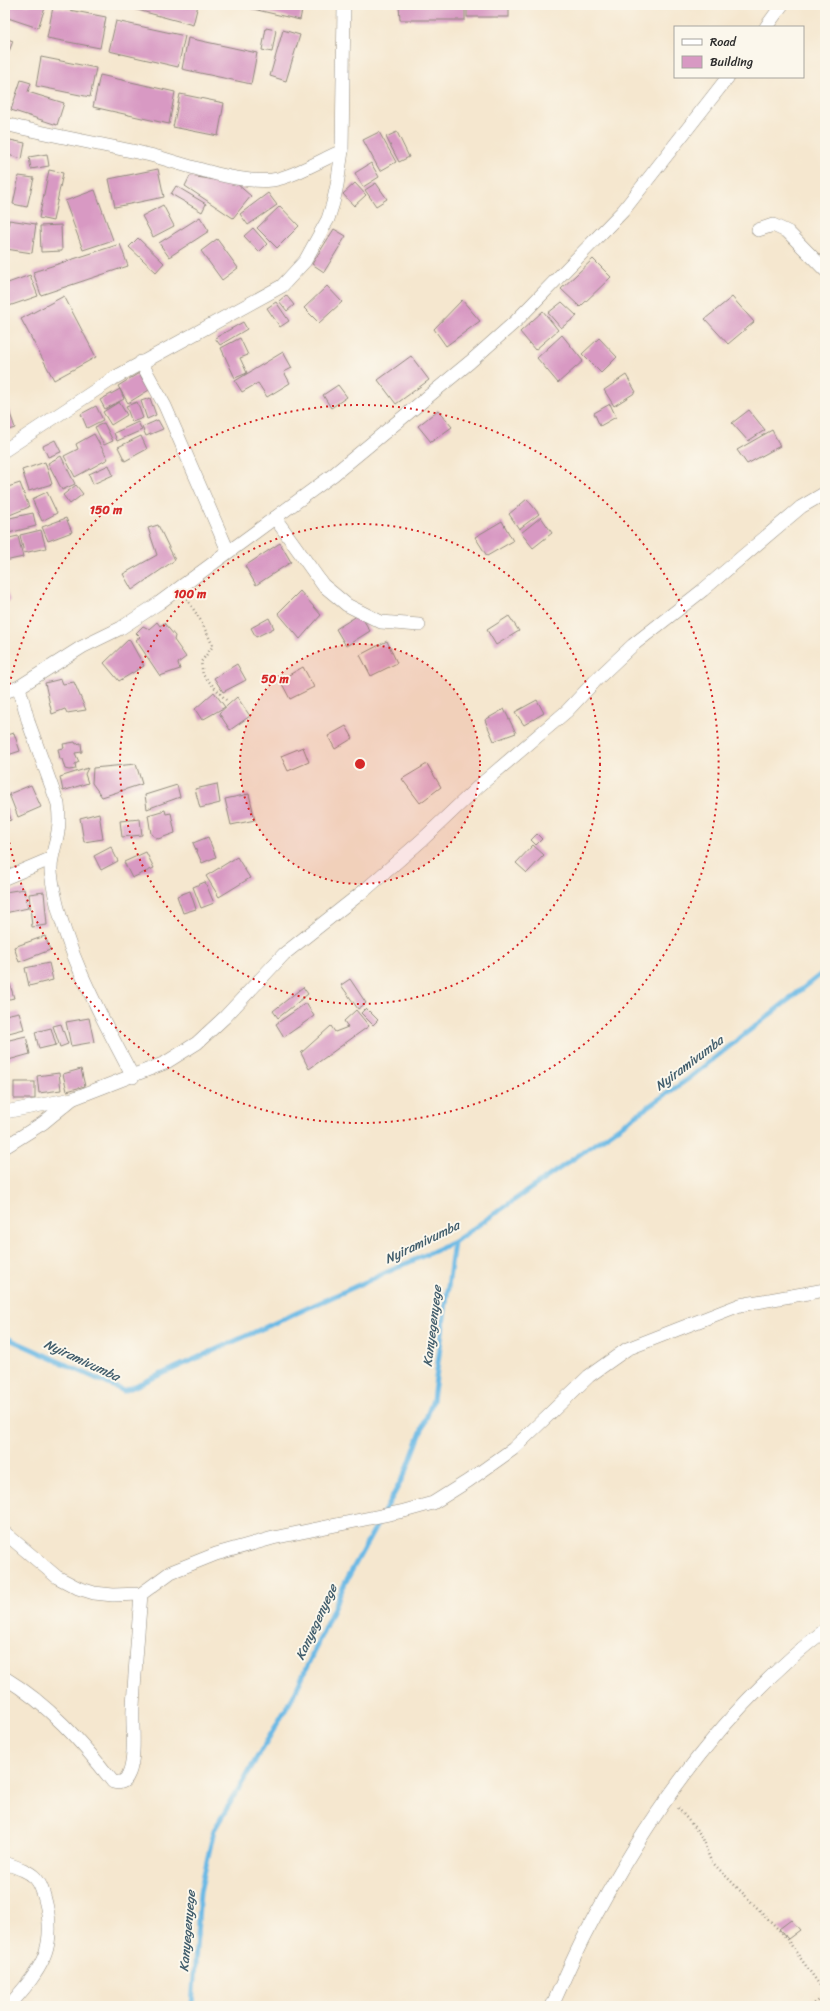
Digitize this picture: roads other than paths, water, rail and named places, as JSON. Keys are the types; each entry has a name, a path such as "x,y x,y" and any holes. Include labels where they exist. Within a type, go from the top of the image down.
{"street":[{"path":"5,450 114,378 141,362 282,286 305,262 328,219 334,203 342,151 344,5"},
{"path":"767,26 782,5"},
{"path":"5,692 19,686 82,647 121,628 159,603 228,551 334,475 379,439 516,321 623,211 727,78"},
{"path":"5,124 96,143 236,177 263,180 273,180 285,176 342,151"},
{"path":"758,230 773,225 788,232 825,270"},
{"path":"141,362 165,406 228,551"},
{"path":"5,1112 72,1099 133,1077 165,1063 197,1043 225,1017 284,954 333,917 406,854 479,786 567,711 633,645 703,590 802,507 825,493"},
{"path":"275,518 323,585 347,604 381,622 419,625"},
{"path":"19,686 29,724 58,804 60,816 58,832 50,859 54,892 62,920 83,979 133,1077"},
{"path":"5,878 50,859"},
{"path":"5,1147 43,1123 72,1099"},
{"path":"5,1533 57,1577 78,1588 94,1593 113,1595 140,1594 171,1572 216,1554 273,1538 404,1511 433,1503 468,1481 513,1449 589,1376 627,1349 740,1304 825,1290"},
{"path":"5,1678 45,1708 72,1733 113,1782 118,1783 124,1781 129,1775 132,1765 133,1707 140,1594"},
{"path":"552,2006 588,1928 621,1870 692,1762 736,1711 800,1650 825,1630"},
{"path":"5,1863 34,1876 39,1881 44,1892 50,1931 46,1952 40,1967 9,2006"}],"waterway":[{"name":"Nyiramivumba","path":"5,1337 124,1391 454,1242 688,1079 825,971"},
{"name":"Kanyegenyege","path":"192,2006 200,1892 214,1830 293,1697 346,1581 406,1472 433,1400 454,1242"}]}
